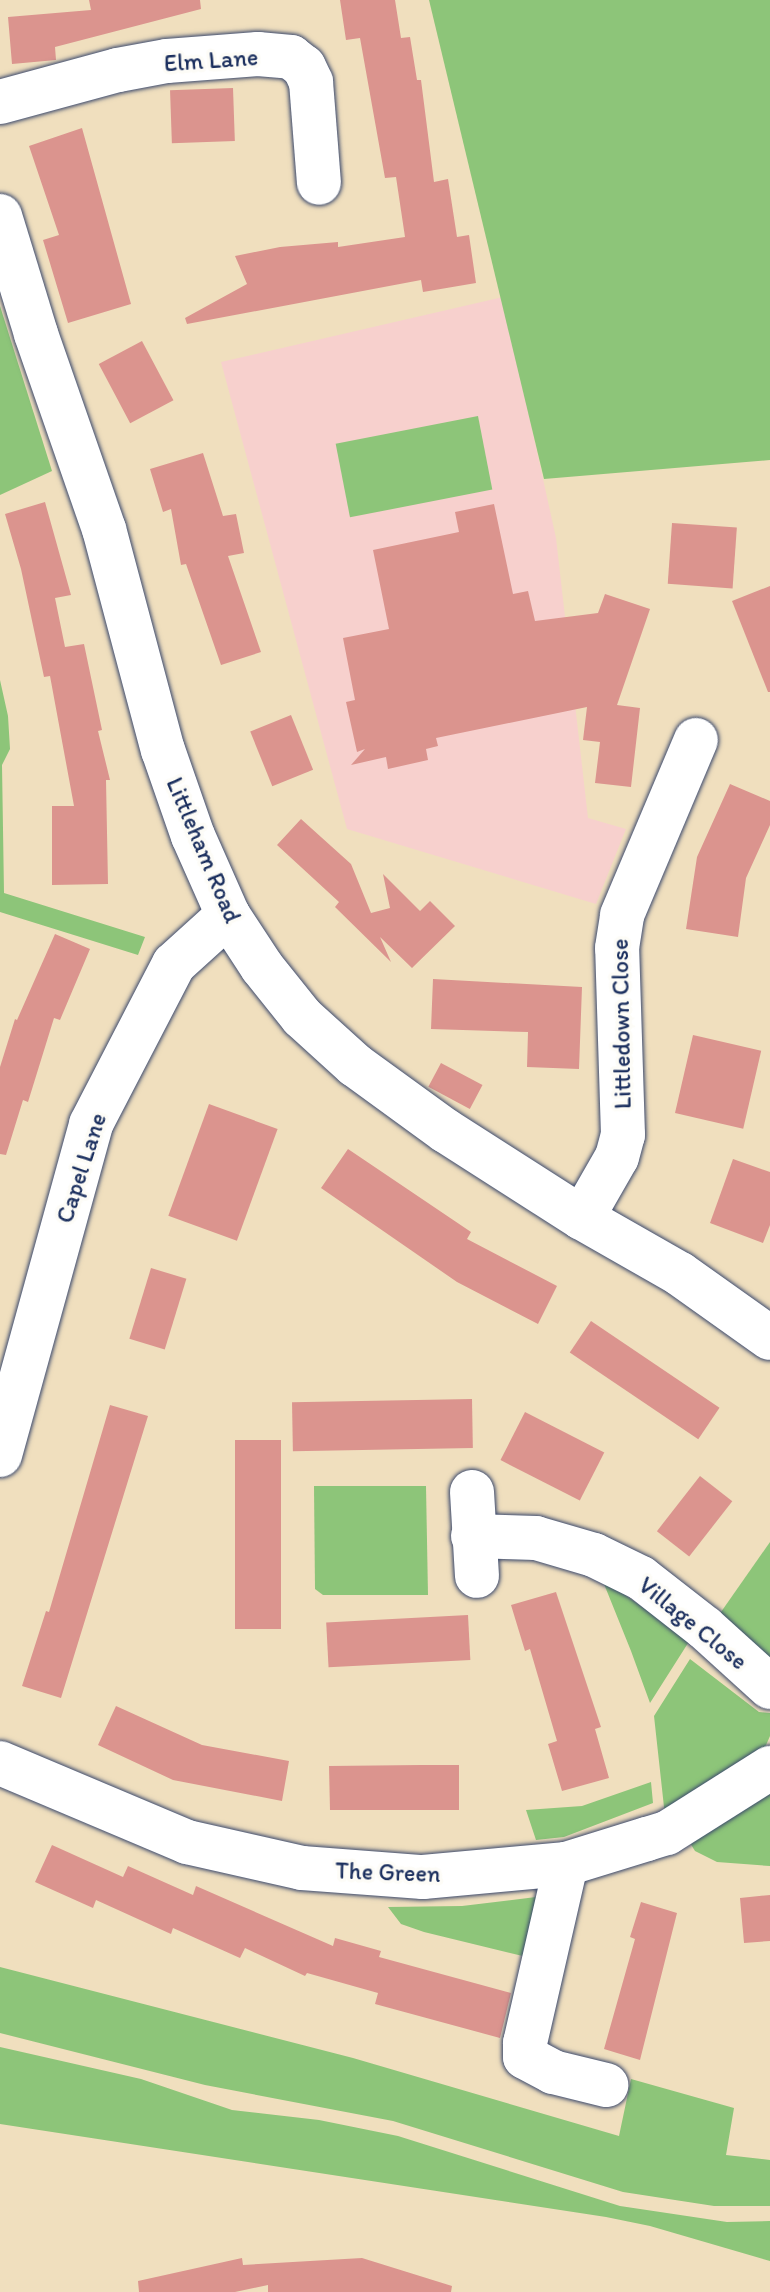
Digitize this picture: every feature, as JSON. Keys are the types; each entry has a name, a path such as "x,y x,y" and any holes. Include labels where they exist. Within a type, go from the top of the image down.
{"street":[{"name":"Elm Lane","path":"0,102 118,70 167,61 258,54 291,57 304,67 311,82 319,183"},
{"name":"Littleham Road","path":"0,216 36,334 104,529 163,750 193,836 228,915 262,967 302,1017 355,1065 446,1131 582,1218 680,1274 770,1338"},
{"name":"Littledown Close","path":"582,1218 617,1157 623,1135 617,948 622,915 696,740"},
{"name":"Capel Lane","path":"0,1455 91,1124 174,964 228,915"},
{"name":"Village Close","path":"472,1492 475,1556 536,1538 594,1555 641,1578 705,1628 770,1687"},
{"name":"The Green","path":"0,1763 187,1842 302,1868 423,1877 566,1864 667,1833 770,1768"},
{"path":"566,1864 525,2043 525,2057 553,2072 606,2085"}],"shaded area":[{"path":"503,297 556,538 588,818 626,829 596,904 347,829 221,362"}],"green space":[{"path":"429,0 770,0 770,460 544,479"},
{"path":"0,306 52,471 0,495"},
{"path":"478,416 492,490 350,517 336,444"},
{"path":"0,680 8,716 10,749 2,765 4,893 145,937 138,955 0,912"},
{"path":"314,1486 426,1486 428,1595 323,1595 315,1589"},
{"path":"770,1542 770,1670 714,1622"},
{"path":"602,1579 690,1640 650,1703 631,1651"},
{"path":"690,1659 759,1712 770,1713 770,1736 763,1752 665,1816 654,1716"},
{"path":"651,1782 653,1803 564,1837 536,1840 526,1810 582,1806"},
{"path":"770,1784 770,1866 717,1862 695,1851 687,1838"},
{"path":"544,1896 531,1958 401,1924 388,1907 462,1906"},
{"path":"0,1967 353,2058 619,2136 631,2079 734,2108 726,2155 770,2160 770,2206 714,2206 623,2192 393,2121 205,2085 0,2033"},
{"path":"0,2047 141,2079 232,2110 319,2120 398,2136 620,2206 727,2222 770,2221 770,2261 650,2226 606,2217 0,2124"}],"building":[{"path":"89,0 200,0 201,9 55,47 56,60 12,64 8,17 91,10"},
{"path":"340,0 395,0 401,38 410,37 417,80 421,80 434,182 448,179 457,237 469,235 476,283 423,292 421,280 187,324 185,318 247,284 235,256 280,247 338,242 338,247 405,237 396,177 385,178 360,38 346,40"},
{"path":"233,88 235,141 172,143 170,90"},
{"path":"82,128 131,304 68,323 43,240 59,235 29,146"},
{"path":"142,341 173,400 130,423 99,364"},
{"path":"203,453 223,516 236,514 244,553 228,556 261,652 221,665 186,564 181,565 171,509 163,512 150,469"},
{"path":"45,502 71,595 55,598 65,647 84,644 102,730 98,731 110,780 106,780 108,884 52,885 52,806 74,806 50,676 44,677 21,569 5,514"},
{"path":"494,504 513,594 528,591 535,621 598,613 605,594 650,609 617,705 640,708 631,787 595,783 600,742 583,740 587,707 436,738 438,746 426,749 428,760 388,769 386,757 351,765 365,749 357,752 346,702 355,700 343,638 389,629 373,550 459,532 455,512"},
{"path":"672,523 737,528 733,588 668,584"},
{"path":"770,586 770,692 768,692 732,601"},
{"path":"291,715 313,770 272,786 250,731"},
{"path":"730,784 770,801 770,825 746,878 738,937 686,929 697,857"},
{"path":"301,819 351,864 371,913 390,908 383,874 420,911 430,901 455,926 412,968 380,937 391,962 335,907 339,902 277,845"},
{"path":"55,934 90,949 60,1020 54,1018 28,1102 23,1100 6,1155 0,1154 0,1067 15,1019"},
{"path":"433,979 582,987 579,1069 527,1067 528,1032 431,1029"},
{"path":"693,1035 761,1051 743,1129 675,1113"},
{"path":"441,1063 482,1085 470,1109 428,1087"},
{"path":"209,1104 278,1129 237,1241 168,1216"},
{"path":"348,1149 471,1232 467,1239 557,1286 538,1324 457,1282 321,1188"},
{"path":"733,1159 770,1172 770,1225 763,1243 710,1223"},
{"path":"151,1268 186,1279 165,1350 129,1339"},
{"path":"591,1321 720,1408 698,1439 570,1353"},
{"path":"472,1399 473,1448 293,1451 292,1402"},
{"path":"110,1405 148,1416 61,1698 22,1686 46,1611 49,1612"},
{"path":"525,1412 604,1452 580,1501 500,1460"},
{"path":"235,1440 281,1440 281,1629 235,1629"},
{"path":"700,1476 732,1501 689,1556 657,1531"},
{"path":"556,1592 601,1727 595,1729 609,1778 562,1791 548,1744 557,1741 530,1649 525,1651 511,1605"},
{"path":"468,1615 470,1660 329,1667 326,1622"},
{"path":"116,1706 202,1745 289,1761 282,1801 173,1780 98,1745"},
{"path":"459,1765 459,1810 330,1810 329,1766"},
{"path":"52,1845 123,1877 128,1866 193,1895 196,1886 333,1946 335,1938 381,1951 379,1957 511,1993 500,2038 375,2004 378,1993 307,1973 305,1976 245,1948 240,1958 173,1928 171,1934 96,1900 93,1908 35,1882"},
{"path":"770,1895 770,1941 744,1943 740,1898"},
{"path":"641,1902 677,1913 640,2060 604,2049 635,1939 630,1937"},
{"path":"242,2258 243,2265 362,2258 452,2286 451,2292 268,2292 268,2285 235,2292 139,2292 138,2281"}]}
